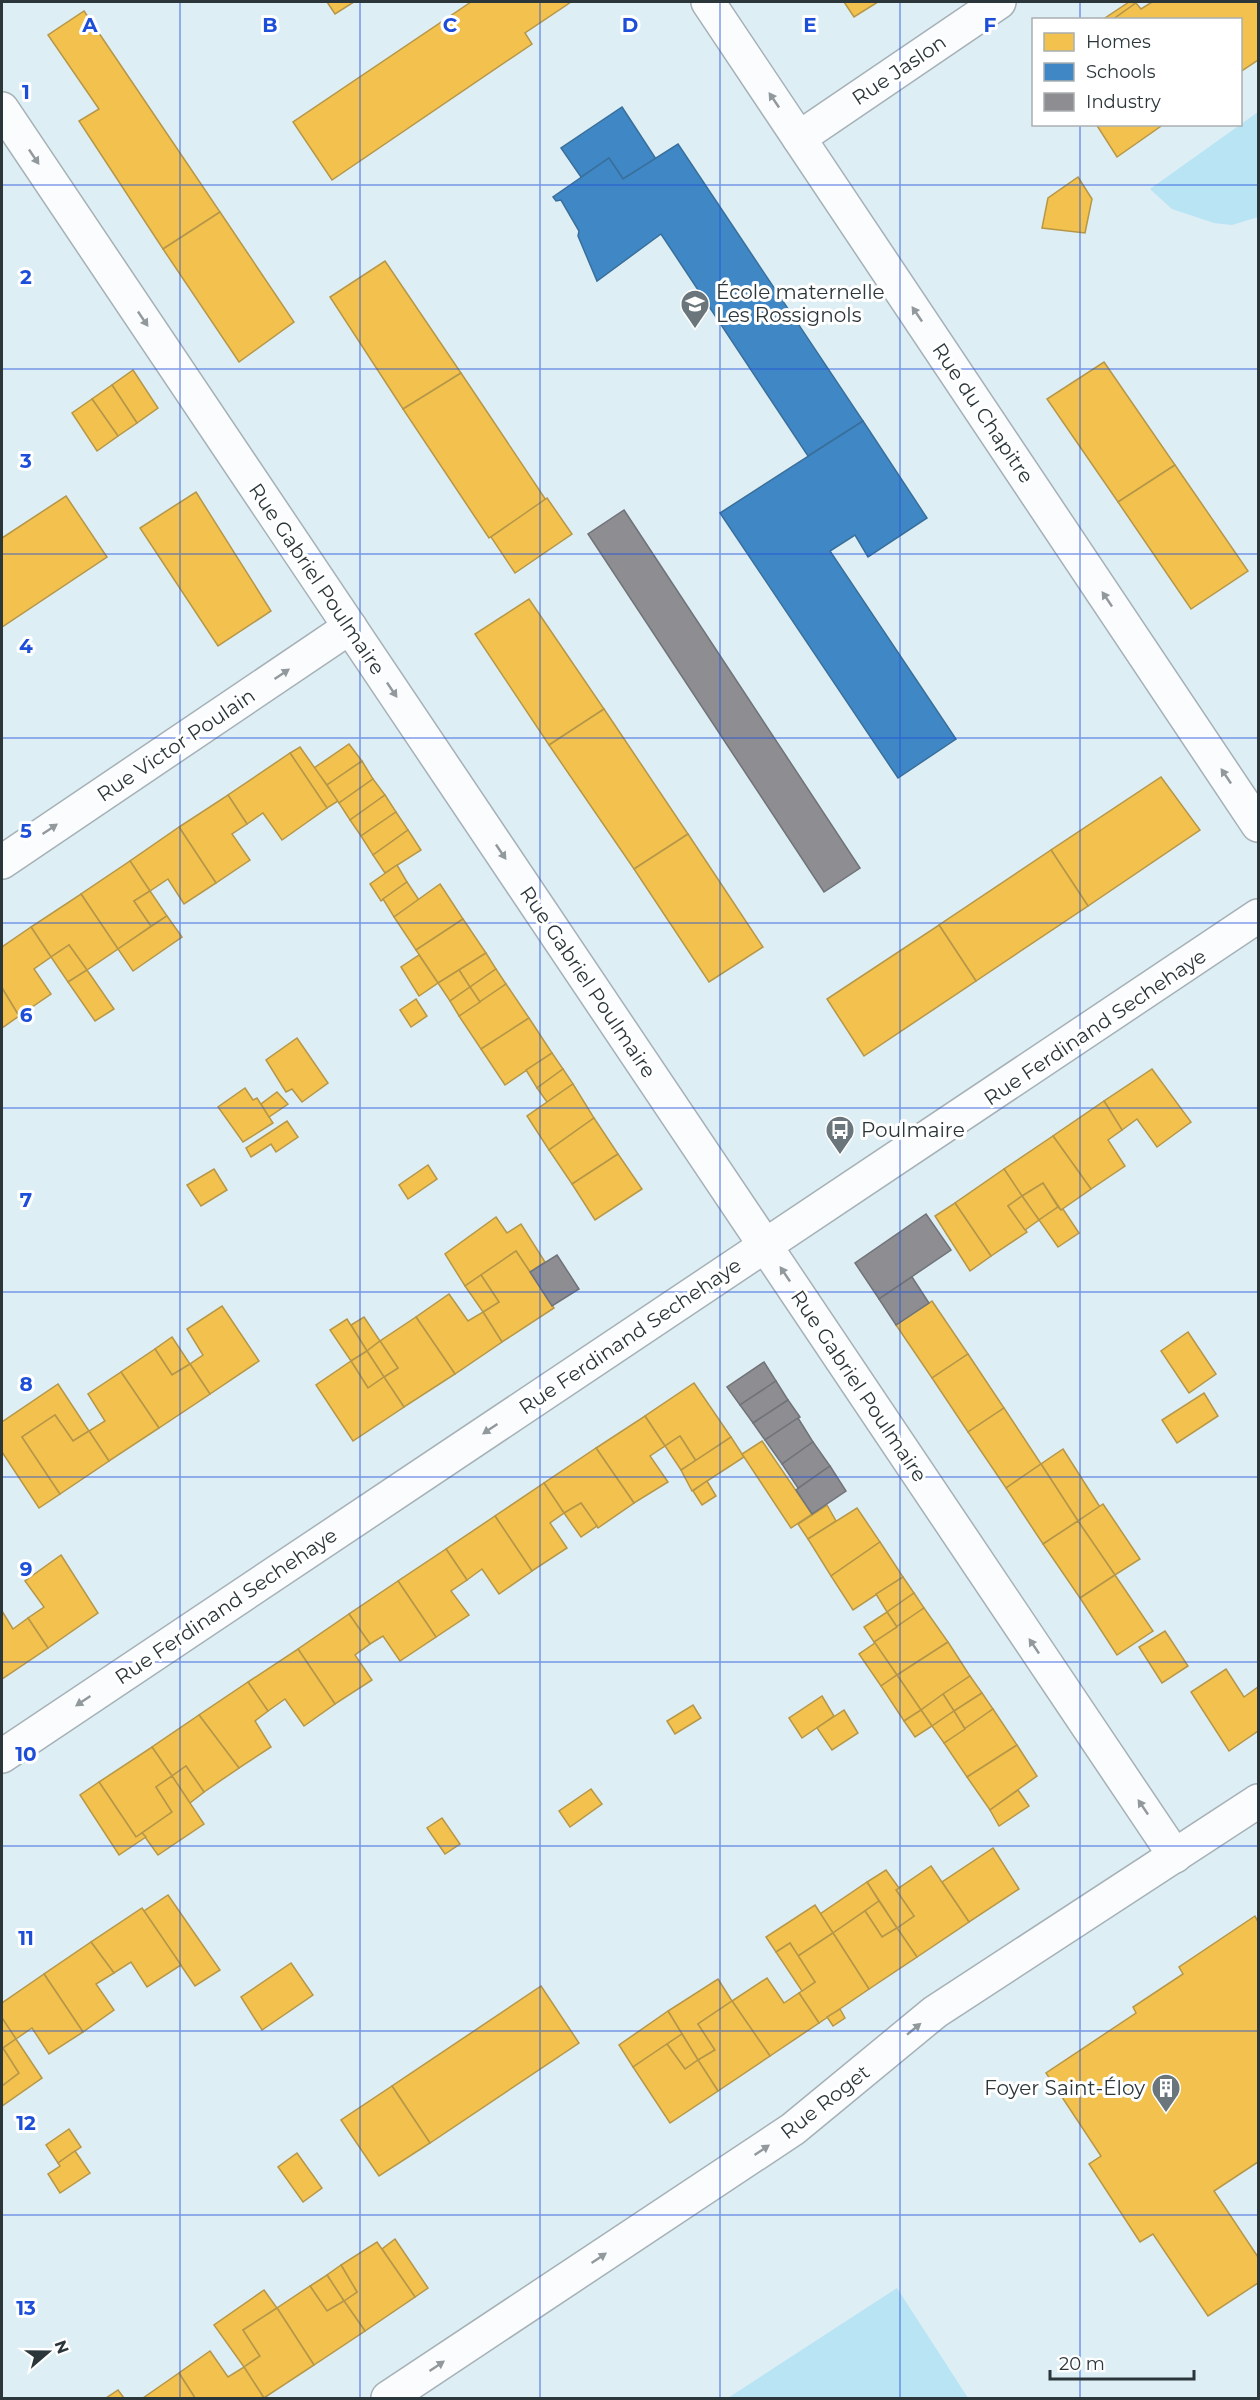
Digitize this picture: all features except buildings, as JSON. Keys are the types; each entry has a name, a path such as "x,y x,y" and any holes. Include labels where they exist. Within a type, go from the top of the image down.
{"street":[{"name":"Rue du Chapitre","path":"708,2 1258,825"},
{"name":"Rue Jaslon","path":"799,138 999,2"},
{"name":"Rue Gabriel Poulmaire","path":"2,109 1175,1856"},
{"name":"Rue Victor Poulain","path":"2,862 350,627"},
{"name":"Rue Ferdinand Sechehaye","path":"2,1756 1203,956 1258,916"},
{"name":"Rue Roget","path":"388,2398 793,2129 935,2012 1258,1801"}],"shaded area":[{"path":"1258,112 1258,217 1232,225 1214,223 1172,209 1150,189 1238,126 1242,126 1242,123"},
{"path":"897,2288 968,2398 728,2398"}],"place":[{"name":"École maternelle Les Rossignols","path":"695,330"},
{"name":"Poulmaire","path":"840,1156"},
{"name":"Foyer Saint-Éloy","path":"1166,2114"}]}
